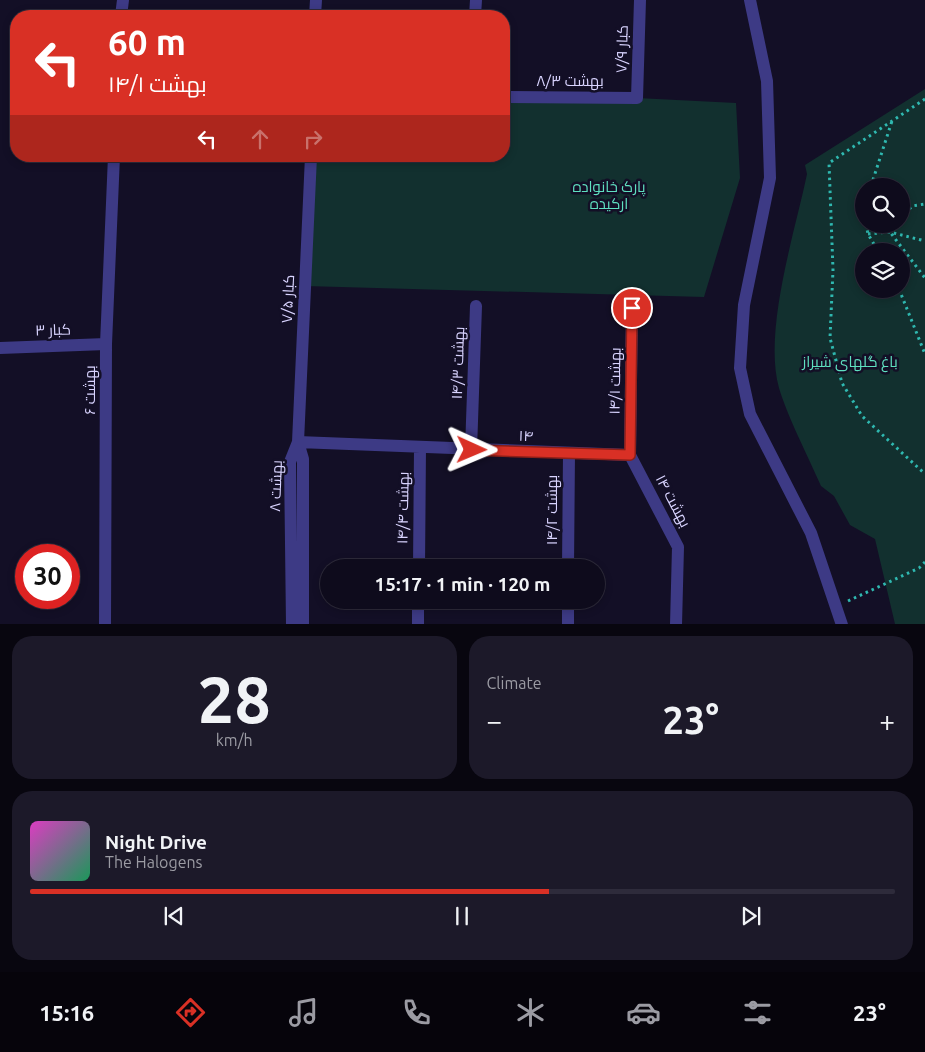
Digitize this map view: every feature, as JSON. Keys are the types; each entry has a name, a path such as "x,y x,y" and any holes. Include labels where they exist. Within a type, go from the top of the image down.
{"street":[{"name":"۷/۹ کبار","path":"637,98 640,0"},
{"path":"750,0 767,82 770,178 744,305 740,368 750,414 811,533 842,624"},
{"name":"بهشت ۸/۳","path":"510,97 637,98"},
{"name":"۶ بهشت","path":"105,624 106,344 114,162"},
{"name":"۷/۵ کبار","path":"298,442 311,162"},
{"name":"۱۴/۳ بهشت","path":"472,450 476,306"},
{"name":"۱۴/۱ بهشت","path":"630,455 632,308"},
{"name":"۳ کبار","path":"0,348 106,344"},
{"name":"۱۴","path":"298,442 630,455"},
{"name":"۸ بهشت","path":"292,624 290,462 298,442"},
{"name":"۸ بهشت","path":"298,442 303,459 303,624"},
{"name":"۱۴/۴ بهشت","path":"419,559 420,448"},
{"name":"۱۴/۲ بهشت","path":"568,559 569,453"},
{"name":"۱۴ بهشت","path":"630,455 678,547 676,624"},
{"path":"568,609 568,624"}],"path":[{"path":"925,99 829,163 833,270 830,338 842,383 862,416 925,474"},
{"path":"874,178 893,120"},
{"path":"910,208 912,206 925,204"},
{"path":"873,243 868,234 879,233"},
{"path":"891,233 925,278"},
{"path":"894,233 925,241"},
{"path":"903,298 925,354"},
{"path":"836,607 919,568 925,562"}],"green space":[{"name":"باغ گلهای شیراز","path":"925,89 925,624 895,624 875,539 850,525 834,496 821,486 779,388 775,365 778,311 782,281 807,174 805,165"},
{"name":"پارک خانواده ارکیده","path":"510,97 637,98 736,103 740,178 704,297 305,286 311,162 510,162"}],"route":[{"path":"472,450 630,455 632,308"}]}
